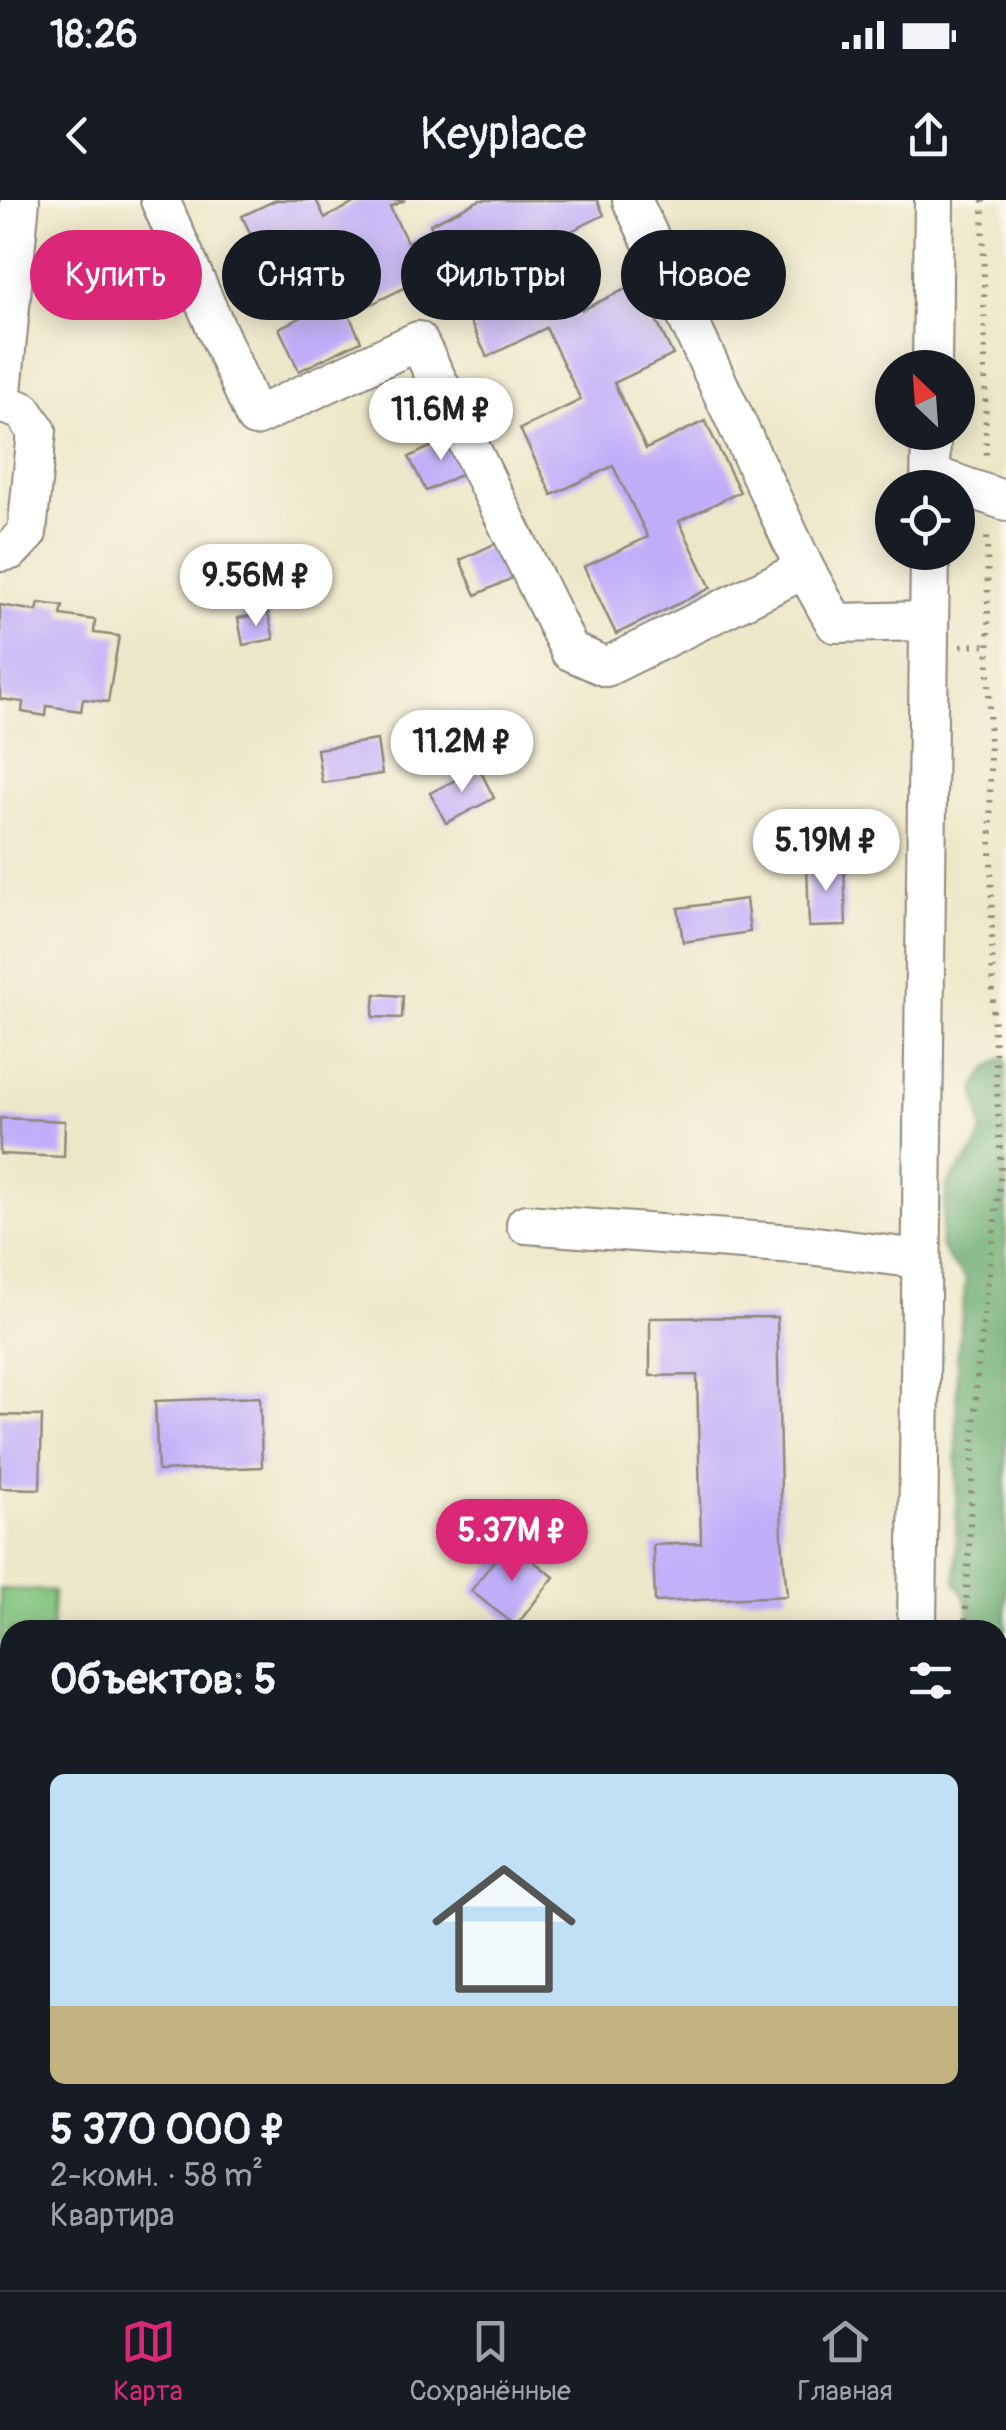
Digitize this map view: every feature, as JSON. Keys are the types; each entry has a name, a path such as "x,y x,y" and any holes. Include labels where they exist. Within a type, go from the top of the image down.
{"street":[{"path":"0,552 11,550 27,533 37,431 23,411 1,403 20,200"},
{"path":"160,200 255,416 418,341 570,650 606,667 806,569"},
{"path":"632,200 835,623 942,633"},
{"path":"932,350 934,200"},
{"path":"918,1620 920,1259 942,633 933,570"},
{"path":"526,1224 808,1245 920,1259"}],"path":[{"path":"966,1620 977,1374 1002,1172 992,1009 988,645 996,498 983,200"},
{"path":"942,633 988,645"}],"green space":[{"path":"1006,1059 1006,1620 970,1619 966,1599 956,1582 957,1359 966,1278 940,1245 947,1184 975,1150 982,1130 975,1087 987,1069"},
{"path":"0,1589 53,1591 52,1620 0,1620"}],"building":[{"path":"276,200 316,200 325,218 360,200 405,200 390,207 401,230 401,290 381,299 381,230 249,230 242,216"},
{"path":"480,200 597,200 604,215 573,230 430,230 430,224"},
{"path":"621,291 621,320 656,320 673,355 614,383 646,449 705,421 740,492 679,521 711,588 616,634 584,567 648,537 613,466 552,495 520,429 581,400 546,328 487,357 470,320 601,320 601,301"},
{"path":"296,320 351,320 361,341 299,371 279,328"},
{"path":"457,434 473,469 426,491 409,457"},
{"path":"507,538 523,573 476,595 460,560"},
{"path":"39,603 63,606 61,615 95,620 94,633 119,636 108,702 83,699 81,711 47,706 46,716 22,712 23,702 0,699 0,605 37,611"},
{"path":"268,613 274,639 243,645 238,618"},
{"path":"377,740 382,774 322,783 317,749"},
{"path":"479,768 494,798 446,823 430,793"},
{"path":"844,862 846,926 809,927 807,863"},
{"path":"746,899 750,932 683,942 678,908"},
{"path":"375,994 403,996 402,1018 373,1017"},
{"path":"0,1118 65,1121 64,1157 0,1154"},
{"path":"777,1317 787,1596 655,1602 653,1545 701,1543 697,1375 650,1376 650,1318"},
{"path":"260,1397 262,1467 158,1471 155,1401"},
{"path":"0,1415 42,1416 40,1489 0,1488"},
{"path":"508,1542 554,1577 521,1620 508,1620 471,1591"}]}
